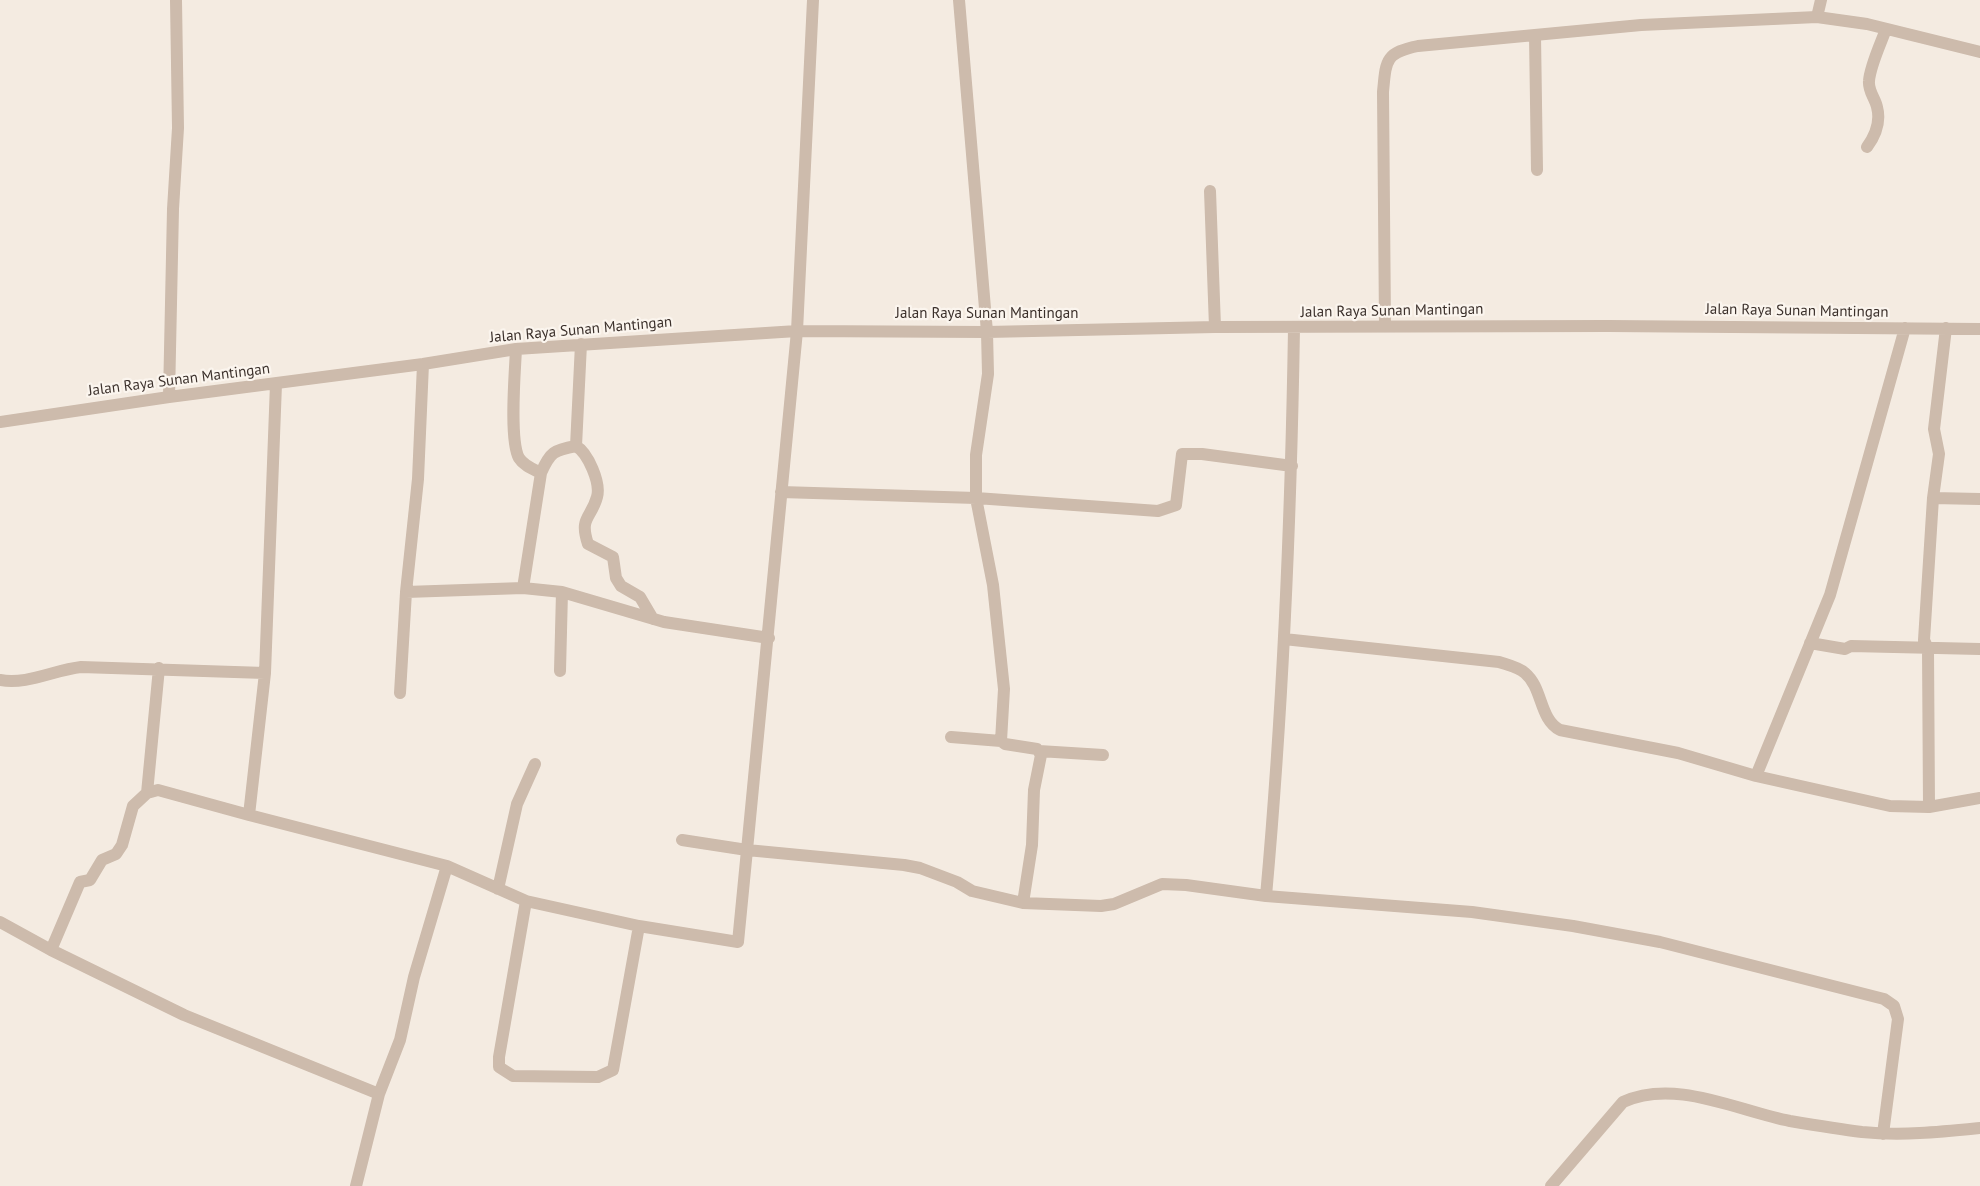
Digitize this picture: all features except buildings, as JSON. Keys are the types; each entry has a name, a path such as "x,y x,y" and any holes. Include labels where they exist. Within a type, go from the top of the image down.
{"street":[{"path":"169,397 173,209 178,128 176,0"},
{"path":"51,950 80,882 90,880 102,860 116,854 122,845 133,806 148,793 158,790 447,866 526,901 639,926 738,942 769,638 797,331 813,0"},
{"path":"959,0 987,332 988,374 976,455 976,498 993,585 1004,689 1001,742"},
{"path":"1817,17 1822,0"},
{"path":"1385,326 1383,92 1387,64 1393,53 1398,50 1418,46 1641,25 1817,17 1886,29 1980,52"},
{"path":"1867,147 1874,138 1878,126 1877,107 1870,91 1869,81 1886,29"},
{"path":"1536,35 1537,170"},
{"path":"1210,191 1215,327"},
{"name":"Jalan Raya Sunan Mantingan","path":"0,422 169,397 423,364 516,349 797,331 987,332 1215,327 1385,326 1980,328"},
{"path":"1266,896 1278,760 1284,639 1292,466 1294,328"},
{"path":"1756,776 1830,595 1905,328"},
{"path":"1928,807 1928,649 1924,640 1933,498 1938,454 1934,429 1946,328"},
{"path":"576,446 581,344"},
{"path":"516,349 514,437 518,455 527,466 541,473"},
{"path":"400,694 406,592 418,479 423,364"},
{"path":"249,815 266,673 276,384"},
{"path":"523,588 541,473 547,460 555,450 576,446"},
{"path":"576,446 588,457 598,495 594,506 585,517 584,530 588,544 613,557 616,578 621,586 640,597 653,619"},
{"path":"781,492 976,498 1158,511 1167,510 1176,505 1182,454 1202,454 1292,466"},
{"path":"1933,498 1980,499"},
{"path":"406,592 523,588 562,592 653,619 769,638"},
{"path":"560,671 562,592"},
{"path":"1284,639 1499,662 1524,672 1532,680 1549,721 1560,730 1678,753 1756,776 1890,806 1928,807 1980,798"},
{"path":"1810,643 1845,648 1850,646 1980,649"},
{"path":"0,680 17,682 63,669 81,667 266,673"},
{"path":"148,793 158,668"},
{"path":"951,737 1001,742 1039,751 1104,755"},
{"path":"1023,903 1032,845 1034,790 1041,761 1039,751"},
{"path":"498,889 517,804 534,764"},
{"path":"682,840 747,850 904,865 920,868 957,882 972,892 1023,903 1101,906 1114,904 1162,884 1186,885 1266,896 1472,912 1573,926 1660,942 1884,1000 1894,1006 1898,1019 1883,1134"},
{"path":"356,1186 379,1094 400,1040 414,977 447,866"},
{"path":"526,901 498,1057 499,1067 513,1076 598,1077 613,1070 639,926"},
{"path":"0,922 51,950 184,1015 379,1094"},
{"path":"1551,1186 1623,1102 1642,1096 1687,1095 1790,1121 1883,1134 1912,1135 1980,1128"}]}
